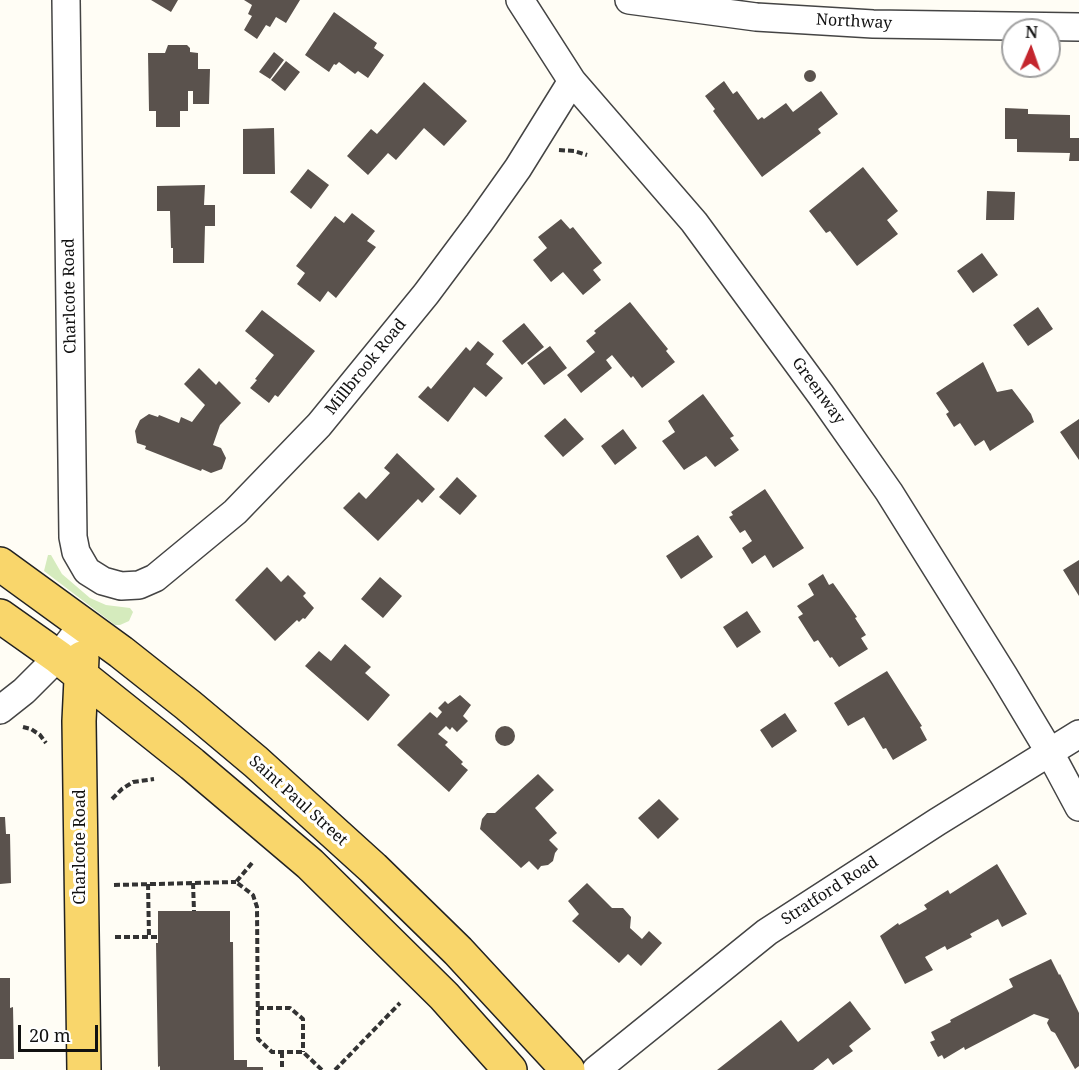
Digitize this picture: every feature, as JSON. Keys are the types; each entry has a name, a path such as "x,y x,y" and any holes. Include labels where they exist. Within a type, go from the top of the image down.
{"main road":[{"name":"Saint Paul Street","path":"0,564 84,623 197,712 256,762 373,868 458,951 568,1070"},
{"path":"0,616 69,666 192,764 310,864 444,996 510,1070"},
{"name":"Charlcote Road","path":"84,623 69,666 79,721 84,1070"}],"street":[{"name":"Charlcote Road","path":"66,0 73,537 76,552 87,571 103,580"},
{"name":"Greenway","path":"520,0 572,81 693,222 821,394 895,502 1049,752 1079,807"},
{"name":"Northway","path":"629,0 756,17 1002,27 1079,27"},
{"name":"Millbrook Road","path":"103,580 121,586 130,586 155,578 235,512 319,425 426,294 479,223 518,168 572,81"},
{"path":"7,719 24,691 69,666"},
{"name":"Stratford Road","path":"596,1070 767,932 1079,734"}],"path":[{"path":"552,151 574,151 587,155"},
{"path":"7,719 31,729 46,743"},
{"path":"112,799 133,782 154,779"},
{"path":"236,882 252,863"},
{"path":"114,885 236,882 246,888 257,901 258,1039 272,1052 303,1052 322,1070"},
{"path":"193,883 194,911"},
{"path":"148,884 149,937"},
{"path":"115,937 158,937"},
{"path":"335,1070 400,1003"},
{"path":"258,1008 290,1008 303,1019 303,1052"},
{"path":"282,1052 282,1070"}],"green space":[{"path":"48,555 51,555 62,574 90,598 106,605 130,608 133,612 129,621 115,625 44,571"}],"building":[{"path":"151,0 178,0 171,12"},
{"path":"244,0 300,0 286,23 276,17 270,27 266,25 257,39 244,30 252,16 248,14 252,5"},
{"path":"334,12 377,43 374,48 384,55 368,78 358,71 355,74 339,62 334,64 329,72 305,55"},
{"path":"168,45 187,45 190,52 198,53 198,69 210,69 209,104 193,104 193,91 188,91 188,111 180,111 180,127 156,127 156,111 149,111 148,53 165,53"},
{"path":"274,52 284,60 270,79 259,72"},
{"path":"286,61 300,72 285,91 271,80"},
{"path":"812,70 816,76 812,82 808,82 804,74"},
{"path":"724,81 733,94 737,91 758,120 762,117 764,119 786,103 793,112 821,91 838,114 818,129 821,133 762,177 713,111 715,109 705,96"},
{"path":"424,82 467,121 444,146 424,128 396,160 388,153 368,175 347,156 371,129 377,134"},
{"path":"1005,108 1028,109 1028,114 1070,115 1070,138 1079,138 1079,161 1069,161 1070,153 1017,152 1017,139 1005,139"},
{"path":"274,128 275,174 243,174 243,129"},
{"path":"863,167 898,211 887,220 898,234 857,266 830,231 826,233 809,211"},
{"path":"308,169 329,185 311,209 290,192"},
{"path":"205,185 204,205 215,205 215,226 205,226 204,263 173,263 170,211 157,211 157,186"},
{"path":"987,191 1015,192 1014,220 986,220"},
{"path":"352,213 375,231 367,241 376,247 336,298 328,291 320,302 297,284 305,273 296,266 335,216 344,223"},
{"path":"561,219 570,229 573,227 602,263 593,270 601,280 583,295 563,272 551,282 533,260 547,248 538,237"},
{"path":"982,253 998,275 973,293 957,271"},
{"path":"630,302 668,349 666,351 675,362 642,388 612,355 606,360 612,368 581,393 567,375 595,352 586,341 596,333 594,331"},
{"path":"1038,307 1053,329 1028,346 1013,325"},
{"path":"262,310 315,351 278,397 275,395 269,403 250,388 274,355 245,331"},
{"path":"524,323 544,347 522,365 502,341"},
{"path":"478,341 494,354 486,364 503,378 486,397 474,387 448,422 418,397 428,386 431,389 466,347 470,351"},
{"path":"550,346 567,368 544,385 527,363"},
{"path":"983,362 997,392 1012,389 1031,414 1034,422 990,451 984,440 975,446 960,423 954,427 946,414 949,412 936,393"},
{"path":"199,368 216,385 219,381 241,403 220,425 213,445 221,448 226,458 222,469 211,473 145,449 146,446 137,443 135,431 140,420 149,414 158,417 159,415 179,423 181,417 192,422 205,405 184,384"},
{"path":"703,394 734,436 730,438 739,450 715,467 706,456 684,470 662,441 675,432 668,421"},
{"path":"565,418 584,439 563,457 544,436"},
{"path":"1079,419 1079,460 1060,432"},
{"path":"623,429 637,448 615,465 601,446"},
{"path":"397,453 435,489 422,503 418,499 378,541 343,508 359,492 366,499 390,473 384,468"},
{"path":"457,477 477,496 460,515 439,497"},
{"path":"765,489 804,548 773,568 765,555 752,564 742,548 752,541 745,530 740,533 729,517 733,515 731,512"},
{"path":"698,535 713,557 681,579 666,556"},
{"path":"1079,560 1079,596 1063,570"},
{"path":"267,567 281,582 288,575 306,593 303,596 314,608 305,619 299,622 297,620 275,641 235,600"},
{"path":"823,574 829,585 833,583 857,617 855,618 866,635 861,638 868,649 839,667 818,640 814,642 798,617 803,614 797,606 814,595 808,584"},
{"path":"380,577 402,596 383,618 361,599"},
{"path":"747,611 761,632 737,648 723,627"},
{"path":"345,644 371,667 365,673 390,695 368,721 305,666 319,651 331,661"},
{"path":"887,671 922,726 920,727 927,740 893,760 886,748 883,749 864,717 848,726 834,703"},
{"path":"460,695 471,705 463,716 468,721 457,732 452,727 450,730 446,726 438,734 448,742 445,745 468,770 449,792 397,745 430,712 437,718 442,712 438,708 445,701 448,704"},
{"path":"785,713 797,731 772,748 760,730"},
{"path":"505,726 512,729 515,736 512,743 505,746 498,743 495,736 498,729"},
{"path":"538,774 554,790 535,808 557,833 549,840 558,849 553,861 541,866 538,870 529,861 521,868 480,829 482,819 487,813 495,813"},
{"path":"659,799 679,819 658,839 638,818"},
{"path":"0,817 5,817 6,834 10,834 11,883 0,884"},
{"path":"997,864 1027,914 1002,927 998,919 970,934 972,937 947,950 945,946 925,957 933,970 905,984 880,936 898,923 899,925 927,909 924,905 948,890 950,894"},
{"path":"587,883 612,908 623,908 631,917 630,928 642,939 649,931 662,943 641,966 628,954 619,963 572,921 579,914 568,901"},
{"path":"158,911 230,911 230,942 233,942 234,1060 247,1060 247,1067 263,1067 263,1070 160,1070 160,1066 158,1067 156,943 158,943"},
{"path":"1051,959 1079,1013 1079,1066 1075,1069 1055,1033 1051,1031 1047,1023 1049,1019 1034,1014 965,1050 964,1047 944,1059 942,1055 938,1057 930,1042 935,1040 931,1032 1013,987 1009,979"},
{"path":"0,978 10,978 14,1059 0,1059"},
{"path":"850,1001 871,1029 849,1046 853,1051 833,1065 828,1058 813,1070 717,1070 781,1020 798,1042"}]}
